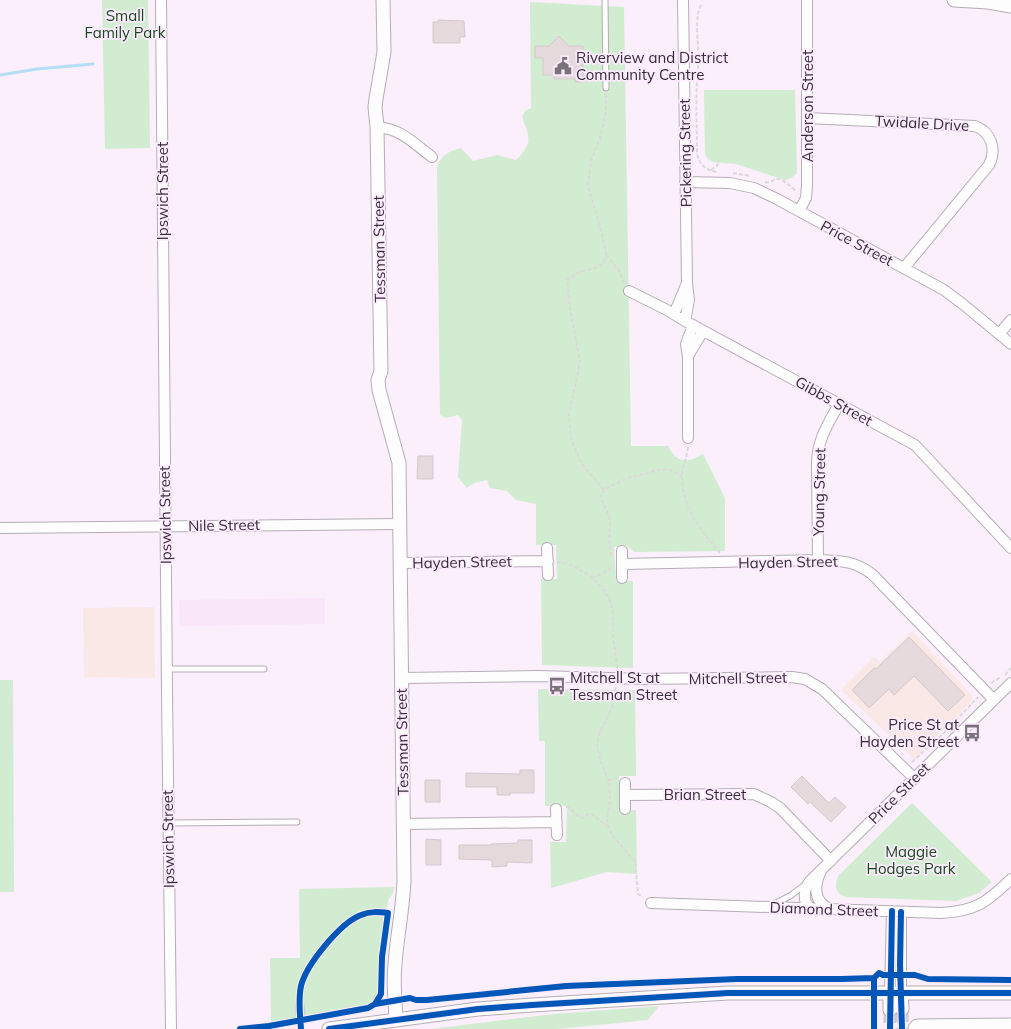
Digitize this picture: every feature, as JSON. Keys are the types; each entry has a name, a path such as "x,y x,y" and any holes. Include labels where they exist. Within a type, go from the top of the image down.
{"highway":[{"path":"918,1029 1011,1028"}],"street":[{"name":"Ipswich Street","path":"161,0 166,669 171,1029"},
{"name":"Tessman Street","path":"383,0 384,52 375,107 377,127 381,371 378,380 379,390 399,463 402,678 403,903 394,975 396,1019"},
{"name":"Tessman Street","path":"377,127 390,53 392,0"},
{"name":"Pickering Street","path":"684,0 687,283 689,300 689,323 686,344 688,359 688,438"},
{"name":"Anderson Street","path":"799,211 806,198 807,185 807,0"},
{"path":"954,0 988,2 1011,6"},
{"name":"Twidale Drive","path":"807,118 975,126 989,136 993,149 989,165 904,268"},
{"path":"377,127 397,131 432,157"},
{"name":"Price Street","path":"686,182 730,183 754,188 944,290 1011,344"},
{"name":"Pickering Street","path":"674,314 687,283"},
{"name":"Gibbs Street","path":"629,291 915,445 1011,548"},
{"path":"999,334 1011,320"},
{"name":"Pickering Street","path":"688,359 689,353 703,331"},
{"name":"Young Street","path":"818,560 818,449 822,436 839,404"},
{"name":"Nile Street","path":"0,528 399,524"},
{"path":"547,548 548,575"},
{"path":"622,551 622,578"},
{"name":"Hayden Street","path":"622,564 818,560 850,562 872,574 994,700"},
{"name":"Hayden Street","path":"400,563 548,561"},
{"name":"Mitchell Street","path":"402,678 538,676 644,679 792,677 805,679 822,689 914,778"},
{"name":"Price Street","path":"810,908 806,902 805,893 807,885 813,878 1011,683"},
{"path":"625,782 625,809"},
{"name":"Brian Street","path":"625,795 754,794 780,808 831,861"},
{"path":"556,809 557,835"},
{"path":"403,824 556,822"},
{"path":"821,871 816,888 819,900 824,906 835,910"},
{"name":"Diamond Street","path":"651,903 941,913 966,911 983,904 1011,879"},
{"path":"810,908 819,900"},
{"path":"896,912 896,1009"},
{"path":"329,1029 478,1009 728,993 1011,993"}],"lane":[{"path":"605,0 606,88"},
{"path":"166,669 264,669"},
{"path":"168,823 297,822"},
{"path":"765,907 786,899 813,878"}],"path":[{"path":"701,5 698,15 698,67 696,80 697,154 702,166 709,172 724,172"},
{"path":"606,88 606,110 601,135 591,161 588,186 607,256 620,271 629,291"},
{"path":"709,172 717,166 719,160"},
{"path":"729,172 740,173 753,177"},
{"path":"759,179 768,182 778,179 783,180 796,191"},
{"path":"604,490 582,464 571,439 569,414 580,362 570,309 567,280 579,272 599,267 607,256"},
{"path":"688,438 687,457 682,476 690,513 697,525 721,553"},
{"path":"592,578 601,572 609,570 612,562 609,539 609,516 600,496 604,490 628,478 659,470 668,469 682,476"},
{"path":"548,561 567,563 580,569 602,586 610,601 612,609 617,672"},
{"path":"991,684 1002,677 1011,668"},
{"path":"912,762 946,731 978,697"},
{"path":"556,809 559,807 569,807 581,818 590,813 608,827"}],"shaded area":[{"path":"325,598 325,624 180,626 179,600"},
{"path":"154,607 155,678 84,677 83,608"},
{"path":"912,631 972,695 972,701 914,759 841,690 874,657 880,662"}],"green space":[{"name":"Small Family Park","path":"102,0 148,0 150,148 105,149"},
{"path":"530,2 624,7 631,446 668,446 675,456 682,460 692,459 703,454 725,498 725,551 634,552 627,546 614,547 616,581 633,581 633,668 542,665 541,579 557,579 556,545 536,545 536,504 516,500 507,491 490,488 487,480 474,483 467,488 458,477 462,420 458,415 446,418 440,415 437,167 441,159 446,154 461,148 473,161 497,155 516,160 525,149 528,135 522,117 526,110 531,108"},
{"path":"704,90 795,90 797,173 791,178 785,180 736,164 712,162 708,159 705,154"},
{"path":"0,680 13,680 14,892 0,892"},
{"path":"538,689 635,690 636,776 619,776 619,810 636,810 637,874 607,872 551,888 550,842 566,842 567,806 545,806 545,741 539,741"},
{"name":"Maggie Hodges Park","path":"912,803 992,882 979,893 956,901 845,897 841,895 836,888 838,876"},
{"path":"394,887 386,910 379,958 379,995 371,1006 271,1024 270,958 300,958 299,889"},
{"path":"659,1006 648,1020 558,1029 431,1029 554,1014"}],"building":[{"path":"438,20 464,21 465,37 460,37 460,43 433,43 433,22 438,22"},
{"name":"Riverview and District Community Centre","path":"559,36 569,46 583,46 583,82 575,82 575,79 554,79 554,75 543,75 543,58 535,58 535,46 549,46"},
{"path":"418,456 433,456 433,479 417,479"},
{"path":"909,637 965,695 948,711 914,676 894,695 889,689 869,708 852,690"},
{"path":"520,770 534,770 534,793 510,793 510,795 497,795 497,787 466,787 466,773 520,774"},
{"path":"802,776 829,803 835,797 846,807 831,822 810,802 808,804 791,787"},
{"path":"425,780 440,780 440,802 425,802"},
{"path":"426,839 441,840 441,865 426,865"},
{"path":"518,840 532,840 532,863 507,862 507,866 492,867 492,860 459,859 459,845 518,843"},
{"path":"304,1004 305,1015 296,1016 295,1005"}],"waterway":[{"path":"0,75 37,69 93,64"}],"tunnel":[{"path":"902,1009 902,1029"},
{"path":"890,1010 890,1029"}],"cycle path":[{"path":"890,1029 892,911"},
{"path":"901,912 900,965 902,1029"},
{"path":"240,1029 269,1026 368,1008 375,1004 381,994 382,957 388,913 368,913 353,919 334,935 317,956 304,977 301,986 299,1002 300,1018 301,1024 301,1029"},
{"path":"375,1004 410,998 416,1000 427,1000 566,986 737,979 874,978 879,973 883,975 915,975 928,979 1011,980"},
{"path":"874,978 874,1029"},
{"path":"329,1029 478,1009 728,993 1011,993"}],"place":[{"name":"Riverview and District Community Centre","path":"563,66"},
{"name":"Mitchell St at Tessman Street","path":"557,686"},
{"name":"Price St at Hayden Street","path":"972,733"}]}
